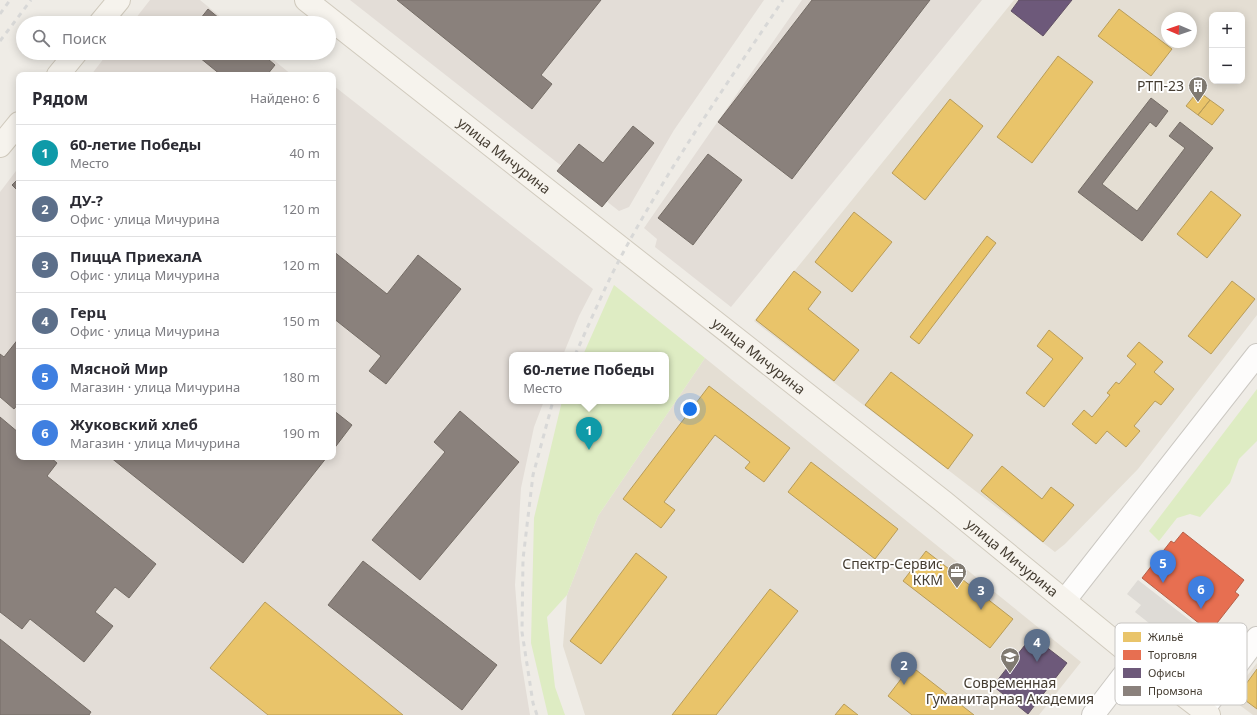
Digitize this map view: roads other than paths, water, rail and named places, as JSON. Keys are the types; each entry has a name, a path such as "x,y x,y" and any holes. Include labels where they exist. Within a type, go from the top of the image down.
{"main road":[{"path":"106,16 119,0"},
{"name":"улица Мичурина","path":"306,0 326,16"},
{"name":"улица Мичурина","path":"336,24 938,497 1115,642"},
{"path":"60,72 70,60"},
{"path":"0,146 16,127"},
{"name":"улица Мичурина","path":"1196,705 1206,713"}],"street":[{"path":"1065,600 1257,355"},
{"path":"1247,653 1257,638"},
{"path":"1093,715 1115,686"}],"railway":[{"path":"0,14 10,0"},
{"path":"19,16 31,0"},
{"path":"576,352 611,276 642,219 700,124 783,0"},
{"path":"0,41 16,20"},
{"path":"537,715 533,703 522,632 523,559 533,475 552,404"}],"place":[{"name":"РТП-23","path":"1198,103"},
{"name":"60-летие Победы","path":"589,450"},
{"name":"Мясной Мир","path":"1163,583"},
{"name":"Спектр-Сервис ККМ","path":"957,589"},
{"name":"Жуковский хлеб","path":"1201,609"},
{"name":"ПиццА ПриехалА","path":"981,610"},
{"name":"Герц","path":"1037,662"},
{"name":"Современная Гуманитарная Академия","path":"1010,674"},
{"name":"ДУ-?","path":"904,685"}]}
